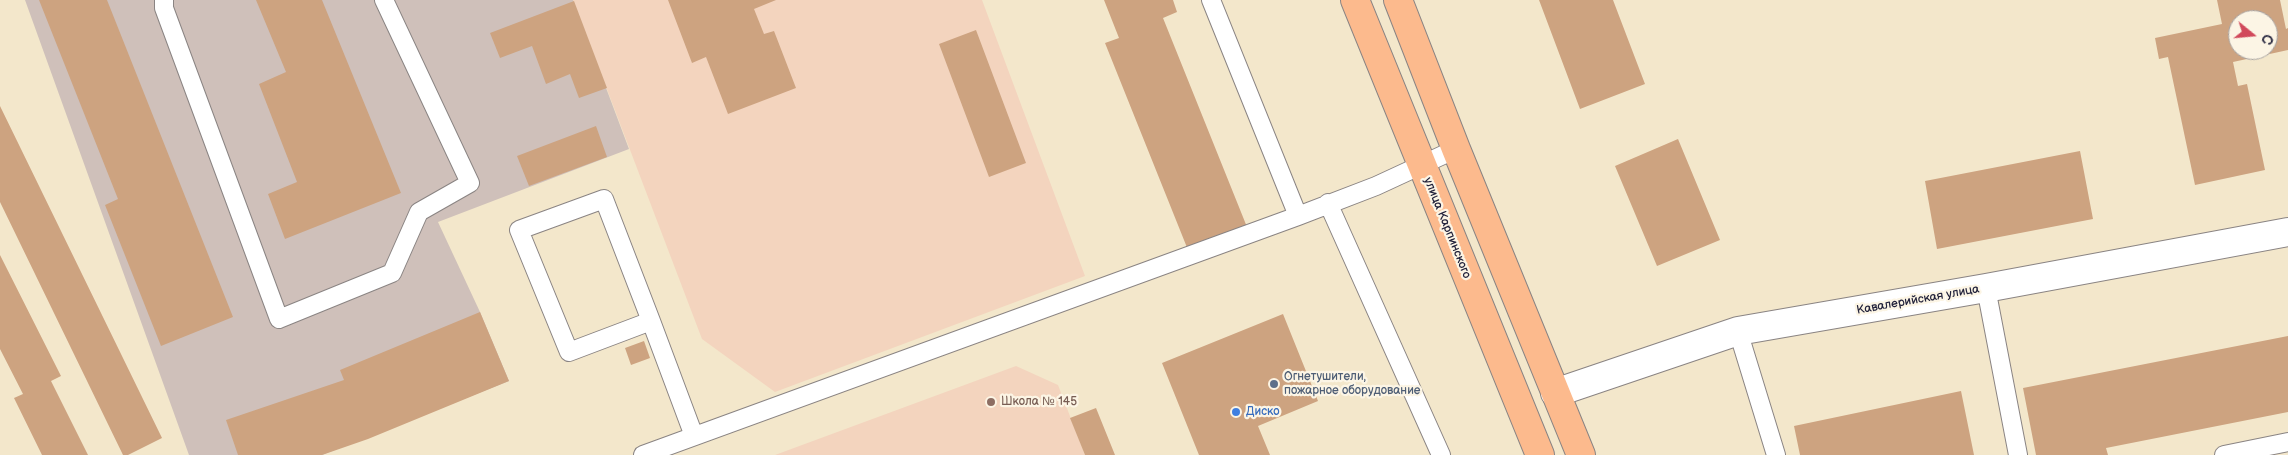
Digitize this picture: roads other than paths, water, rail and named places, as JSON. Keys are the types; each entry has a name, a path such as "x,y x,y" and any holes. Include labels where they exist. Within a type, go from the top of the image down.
{"main road":[{"name":"улица Карпинского","path":"1355,0 1540,455"},
{"path":"1398,0 1456,149 1581,455"}],"street":[{"name":"Кавалерийская улица","path":"1555,392 1738,331 1986,288 2288,232"}],"lane":[{"path":"164,0 164,8 279,319 392,273 419,212 470,183 384,0"},
{"path":"1211,0 1298,216"},
{"path":"643,455 1298,216 1376,186 1456,149"},
{"path":"651,321 570,352 519,230 604,199 651,321 694,436"},
{"path":"1328,203 1441,455"},
{"path":"1986,288 2018,455"},
{"path":"1738,331 1776,455"},
{"path":"2224,455 2288,442"}],"place":[{"name":"Огнетушители, пожарное оборудование","path":"1274,384"},
{"name":"Школа № 145","path":"991,402"},
{"name":"Диско","path":"1236,412"}]}
